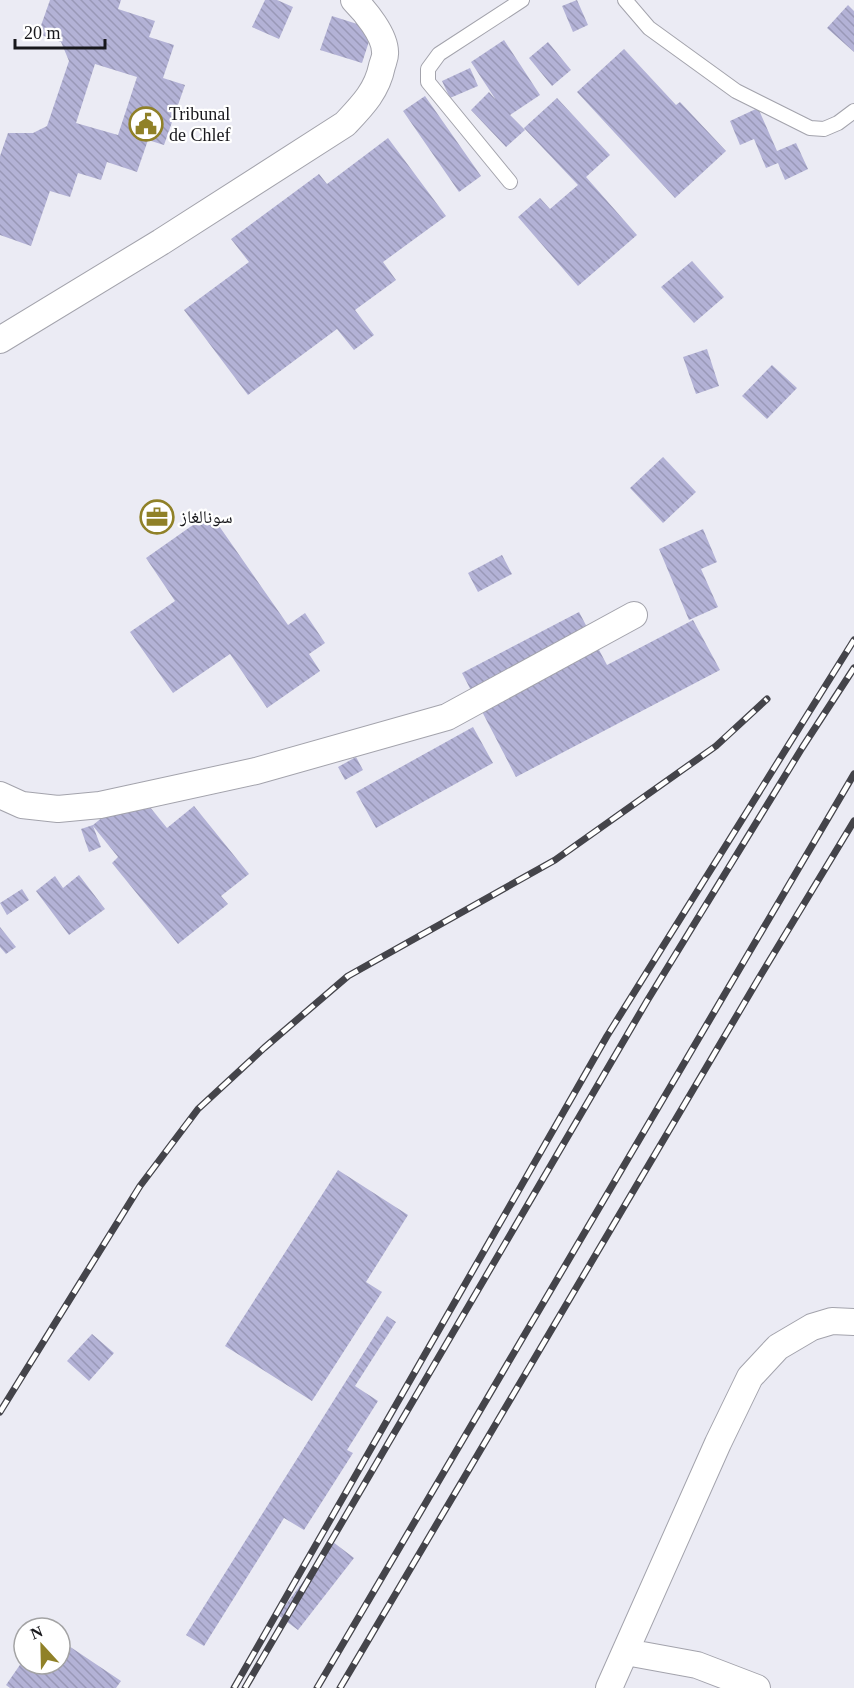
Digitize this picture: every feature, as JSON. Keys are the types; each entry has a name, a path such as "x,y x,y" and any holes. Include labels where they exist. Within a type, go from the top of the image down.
{"street":[{"path":"0,340 161,242 345,124 368,99 379,81 386,51 376,28 354,0"},
{"path":"0,795 22,805 58,809 100,805 256,771 425,724 447,717 634,615"},
{"path":"609,1688 718,1443 750,1377 778,1347 812,1327 832,1321 854,1322"},
{"path":"626,1652 697,1665 757,1688"}],"lane":[{"path":"510,182 429,82 428,69 439,54 522,0"},
{"path":"625,0 649,28 736,91 810,128 824,129 838,123 854,111"}],"building":[{"name":"Tribunal de Chlef","path":"50,0 121,0 118,9 155,21 149,37 174,45 163,78 185,85 164,145 148,140 137,172 107,162 101,180 78,173 70,197 50,191 31,246 0,235 0,156 8,133 33,133 47,126 69,61 61,42 38,34","holes":["95,64 137,77 118,135 76,123"]},
{"path":"265,0 277,0 293,7 279,39 252,27"},
{"path":"577,0 588,25 573,32 562,6"},
{"path":"848,5 854,11 854,52 827,28"},
{"path":"332,16 373,29 362,63 320,50"},
{"path":"504,40 540,95 510,115 525,130 506,147 471,110 489,92 496,100 471,62"},
{"path":"548,42 571,70 552,86 529,58"},
{"path":"624,49 676,105 680,102 726,151 675,198 577,92"},
{"path":"470,68 478,86 450,98 442,81"},
{"path":"425,96 481,176 459,192 403,111"},
{"path":"557,98 610,155 586,177 637,235 578,286 518,217 540,198 550,209 578,185 524,128"},
{"path":"758,108 777,151 796,143 808,169 785,180 778,163 766,168 754,139 740,145 730,121"},
{"path":"388,138 446,216 383,262 396,280 355,310 374,335 354,350 337,329 248,395 184,310 249,262 231,239 319,174 327,184"},
{"path":"692,261 724,297 694,323 661,287"},
{"path":"707,349 719,386 696,394 683,357"},
{"path":"772,365 797,388 767,419 742,396"},
{"path":"663,457 696,492 663,523 630,488"},
{"path":"210,513 288,625 305,613 325,643 309,654 320,671 267,708 230,654 173,693 130,632 175,601 146,558"},
{"path":"703,529 717,562 701,569 718,607 689,620 659,549"},
{"path":"502,555 512,574 478,592 468,573"},
{"path":"579,612 607,665 693,620 720,670 516,777 462,673"},
{"path":"473,727 493,763 376,828 356,792"},
{"path":"356,757 363,770 345,780 338,767"},
{"path":"136,790 167,828 194,806 249,874 221,896 228,904 178,944 112,863 118,857 93,826 101,847 89,852 81,829 93,825"},
{"path":"79,875 105,909 69,935 36,891 55,876 63,888"},
{"path":"22,889 29,900 7,915 0,903"},
{"path":"0,927 16,947 6,954 0,947"},
{"path":"338,1170 408,1215 366,1282 382,1292 312,1401 225,1346"},
{"path":"387,1316 396,1322 355,1386 378,1401 347,1450 353,1453 304,1530 284,1518 204,1646 186,1635"},
{"path":"92,1334 114,1353 89,1381 67,1361"},
{"path":"333,1542 354,1558 298,1630 278,1615"},
{"path":"72,1648 121,1681 116,1688 10,1688 6,1685 12,1676 72,1676"}],"railway":[{"path":"234,1688 607,1036 854,640"},
{"path":"245,1688 647,1001 802,748 854,668"},
{"path":"0,1412 140,1186 198,1109 264,1048 348,976 555,860 716,746 767,699"},
{"path":"317,1688 854,774"},
{"path":"340,1688 854,821"}],"place":[{"name":"Tribunal de Chlef","path":"146,124"},
{"name":"سونالغاز","path":"157,517"}]}
